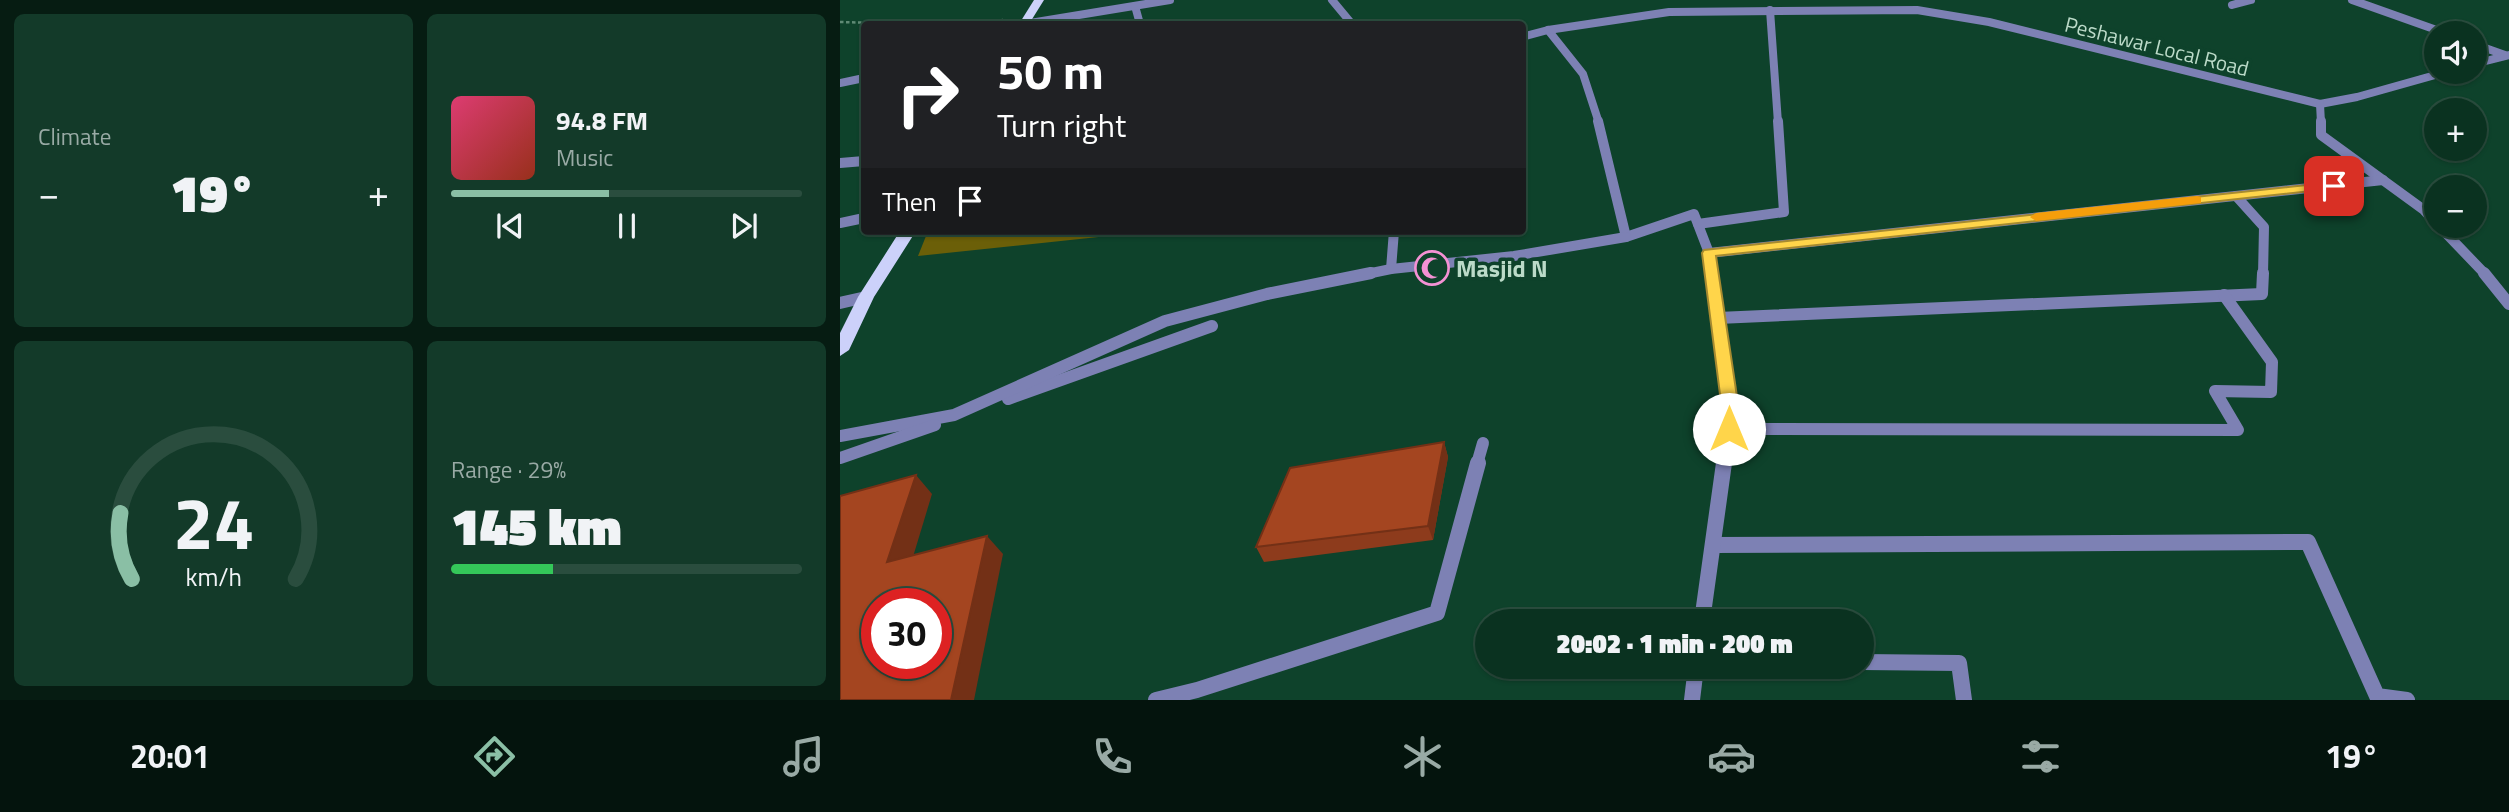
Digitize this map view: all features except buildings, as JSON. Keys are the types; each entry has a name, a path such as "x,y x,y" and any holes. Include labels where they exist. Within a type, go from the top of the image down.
{"main road":[{"path":"1027,21 1039,0"},
{"path":"840,350 866,297 905,235"}],"street":[{"path":"1033,21 1170,0"},
{"path":"1332,0 1350,21"},
{"path":"1802,0 1807,9"},
{"path":"2232,5 2251,0"},
{"path":"2352,0 2424,26"},
{"path":"1135,6 1139,21"},
{"path":"1698,224 1784,212 1770,10"},
{"name":"Peshawar Local Road","path":"1526,36 1548,30 1669,12 1917,10 1989,22 2320,104 2357,97 2424,78"},
{"path":"1548,30 1583,74 1604,139 1626,237"},
{"path":"2487,48 2507,55"},
{"path":"2487,60 2507,55"},
{"path":"840,83 861,79"},
{"path":"2320,104 2321,135 2424,210"},
{"path":"840,163 861,161"},
{"path":"1709,253 2383,180"},
{"path":"1718,318 2262,294 2264,227 2236,196"},
{"path":"840,436 954,415 1165,321 1267,294 1391,269 1514,256 1626,237 1695,214 1709,253 1731,410 1704,609"},
{"path":"840,223 861,219"},
{"path":"1391,269 1394,235"},
{"path":"2451,238 2509,304"},
{"path":"1729,429 2238,429 2215,391 2271,392 2273,362 2224,295"},
{"path":"840,303 866,297"},
{"path":"840,458 1212,326"},
{"path":"1156,700 1197,690 1437,613 1483,443"},
{"path":"1713,545 2308,542 2377,696 2407,700"},
{"path":"1874,662 1959,663 1964,700"},
{"path":"1692,700 1695,679"}],"path":[{"path":"840,22 861,23"}],"shaded area":[{"path":"926,235 1109,235 1108,236 918,256"}],"slow traffic":[{"path":"2036,217 2197,200"}],"place":[{"name":"Masjid N","path":"1432,268"}],"route":[{"path":"1729,429 1731,410 1709,253 2334,186"}]}
